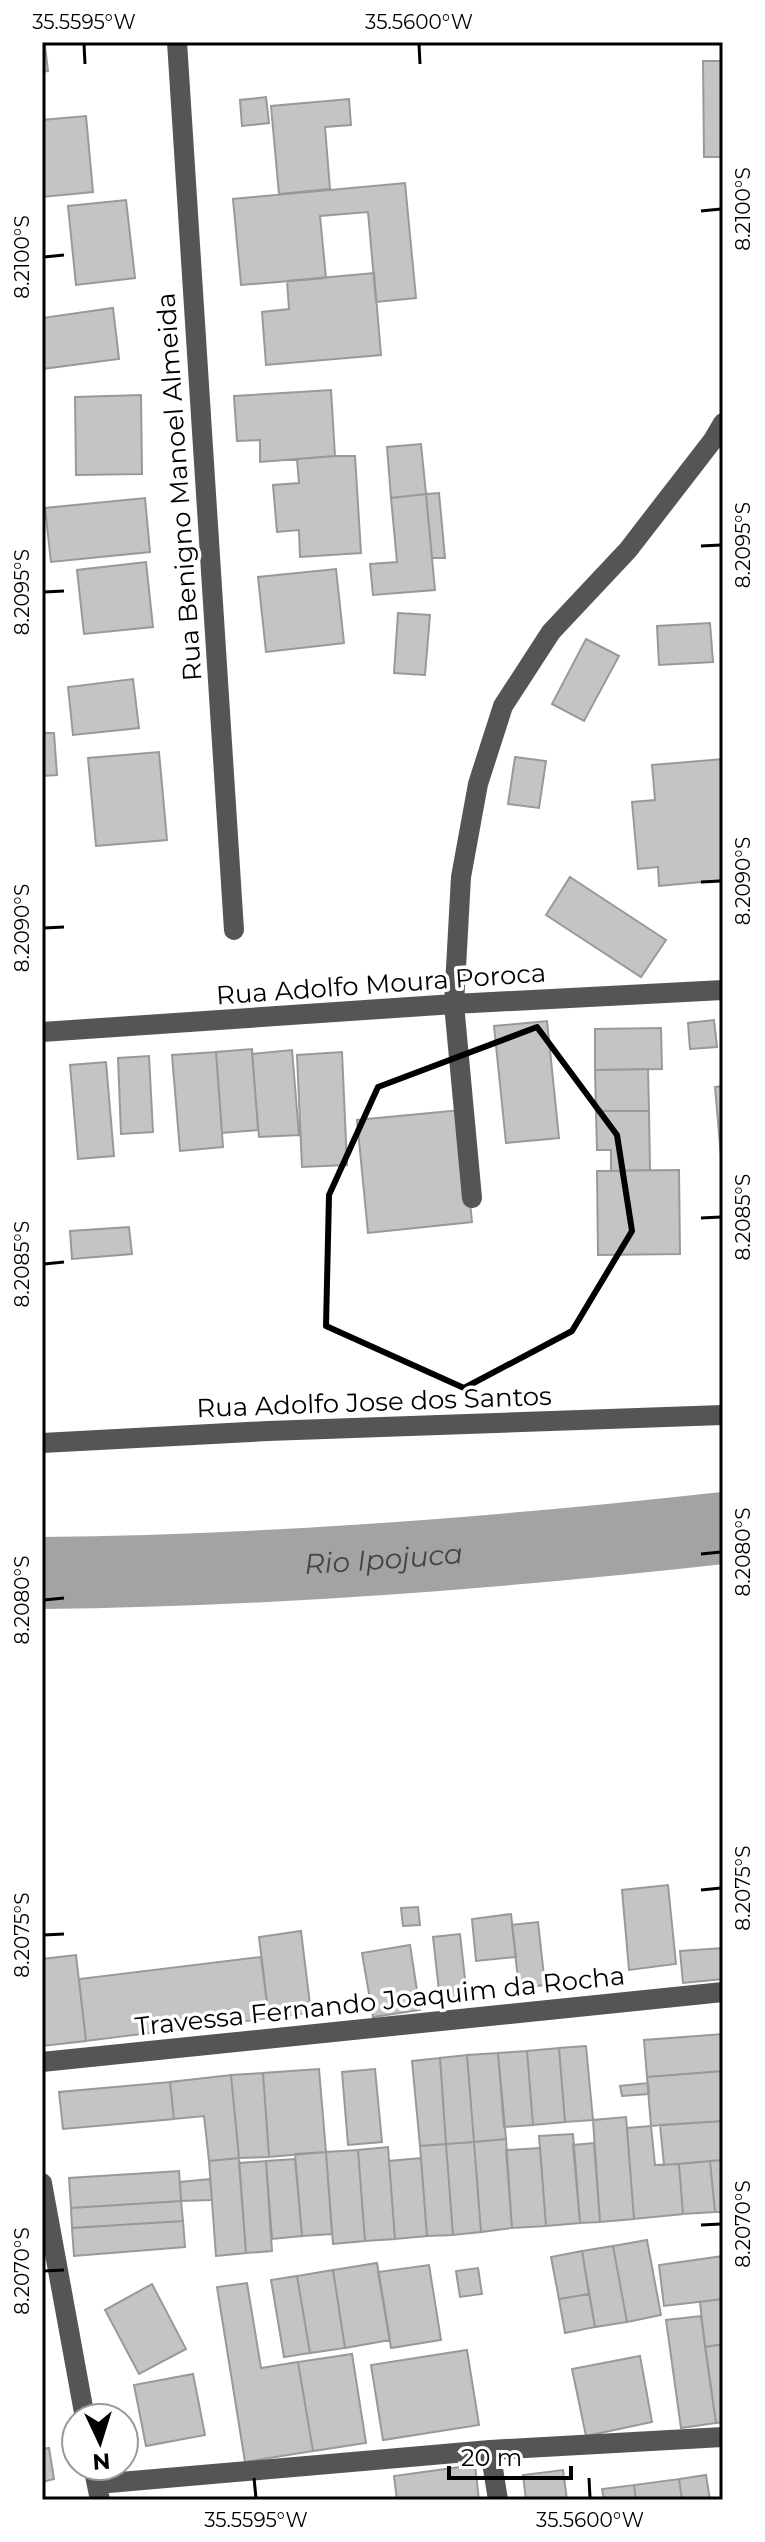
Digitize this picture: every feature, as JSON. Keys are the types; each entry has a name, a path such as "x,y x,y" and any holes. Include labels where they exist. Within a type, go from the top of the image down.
{"street":[{"name":"Rua Benigno Manoel Almeida","path":"177,42 234,930"},
{"path":"472,1198 454,1004 461,877 478,784 503,706 551,632 628,550 723,423"},
{"name":"Rua Adolfo Moura Poroca","path":"42,1032 454,1004 723,990"},
{"name":"Rua Adolfo Jose dos Santos","path":"42,1443 268,1431 716,1416"},
{"name":"Travessa Fernando Joaquim da Rocha","path":"42,2062 723,1992"},
{"path":"42,2183 82,2402"},
{"path":"97,2483 490,2450 723,2437"},
{"path":"490,2450 498,2500"}],"highlighted area":[{"path":"537,1027 617,1135 632,1231 572,1331 464,1388 326,1326 329,1195 378,1087"}],"building":[{"path":"42,46 45,46 48,71 42,72"},
{"path":"703,61 723,61 723,157 704,157"},
{"path":"266,97 269,123 242,126 240,100"},
{"path":"349,99 351,125 325,127 330,189 279,194 271,106"},
{"path":"86,116 93,192 42,197 42,120"},
{"path":"405,183 416,298 376,302 368,212 320,216 326,278 241,285 233,199"},
{"path":"126,200 135,278 76,285 68,206"},
{"path":"374,273 381,355 266,365 262,312 289,309 287,281"},
{"path":"113,308 119,359 42,369 42,318"},
{"path":"331,390 335,456 260,462 260,440 237,441 234,396"},
{"path":"141,395 142,474 76,475 75,397"},
{"path":"421,444 426,494 391,498 387,447"},
{"path":"355,456 361,553 300,557 299,530 277,532 273,485 299,483 297,459"},
{"path":"439,493 445,558 432,558 426,494"},
{"path":"426,494 435,590 373,595 370,564 397,562 391,498"},
{"path":"145,498 150,552 51,562 45,508"},
{"path":"146,562 153,627 84,634 77,570"},
{"path":"336,569 344,643 266,652 258,577"},
{"path":"398,613 430,615 425,675 394,673"},
{"path":"710,623 713,662 659,665 657,626"},
{"path":"586,639 619,656 584,721 552,704"},
{"path":"133,679 139,728 73,735 68,687"},
{"path":"42,733 54,733 57,775 42,776"},
{"path":"159,752 167,840 96,846 88,758"},
{"path":"515,757 546,761 539,808 508,804"},
{"path":"723,759 723,880 659,886 658,867 638,869 632,802 655,800 652,765"},
{"path":"570,877 666,940 641,977 546,915"},
{"path":"714,1020 717,1047 690,1049 688,1023"},
{"path":"547,1021 559,1138 506,1143 494,1026"},
{"path":"661,1028 662,1069 595,1070 595,1029"},
{"path":"252,1049 258,1130 222,1133 216,1052"},
{"path":"292,1050 299,1135 259,1137 252,1054"},
{"path":"216,1052 223,1147 180,1151 172,1055"},
{"path":"342,1052 347,1165 302,1167 297,1055"},
{"path":"149,1056 153,1132 121,1134 118,1058"},
{"path":"106,1062 114,1156 78,1159 70,1065"},
{"path":"648,1069 649,1111 596,1111 595,1070"},
{"path":"723,1086 723,1179 715,1087"},
{"path":"461,1110 472,1222 368,1233 357,1120"},
{"path":"596,1111 649,1111 650,1170 611,1171 611,1150 597,1150"},
{"path":"679,1170 680,1254 598,1255 597,1171"},
{"path":"129,1227 132,1254 72,1259 70,1231"},
{"path":"668,1885 676,1964 629,1970 622,1890"},
{"path":"418,1907 420,1925 403,1926 401,1908"},
{"path":"511,1914 516,1957 476,1961 472,1919"},
{"path":"538,1922 545,1985 519,1988 512,1925"},
{"path":"301,1931 311,2013 269,2018 259,1937"},
{"path":"460,1934 467,1997 440,2000 433,1937"},
{"path":"410,1945 420,2010 373,2017 362,1953"},
{"path":"723,1948 723,1979 683,1983 680,1951"},
{"path":"76,1955 86,2041 42,2046 42,1959"},
{"path":"261,1957 269,2018 86,2041 79,1979"},
{"path":"723,2034 723,2071 647,2077 644,2040"},
{"path":"586,2046 593,2120 565,2122 559,2048"},
{"path":"559,2048 565,2122 533,2125 527,2051"},
{"path":"527,2051 533,2125 504,2127 498,2053"},
{"path":"498,2053 506,2139 474,2142 467,2055"},
{"path":"467,2055 474,2142 446,2144 440,2058"},
{"path":"440,2058 446,2144 420,2146 412,2061"},
{"path":"319,2069 326,2152 269,2157 263,2073"},
{"path":"375,2069 382,2142 348,2145 342,2072"},
{"path":"723,2071 723,2121 651,2126 647,2077"},
{"path":"263,2073 269,2157 239,2158 231,2075"},
{"path":"231,2075 239,2158 209,2161 204,2116 174,2119 170,2082"},
{"path":"170,2082 174,2119 63,2129 59,2092"},
{"path":"648,2083 649,2094 622,2096 620,2086"},
{"path":"626,2117 634,2219 600,2222 593,2120"},
{"path":"723,2121 723,2160 664,2165 660,2125"},
{"path":"651,2126 655,2165 679,2164 683,2214 634,2219 627,2128"},
{"path":"573,2134 580,2223 546,2226 539,2136"},
{"path":"506,2139 512,2228 481,2232 474,2142"},
{"path":"474,2142 481,2232 453,2235 446,2144"},
{"path":"594,2143 600,2222 580,2223 573,2145"},
{"path":"446,2144 453,2235 427,2236 420,2146"},
{"path":"388,2147 395,2239 365,2241 358,2150"},
{"path":"540,2148 546,2226 512,2228 506,2150"},
{"path":"358,2150 365,2241 333,2244 326,2152"},
{"path":"326,2152 332,2234 302,2236 295,2154"},
{"path":"239,2158 246,2253 216,2256 209,2161"},
{"path":"421,2158 427,2236 395,2239 389,2161"},
{"path":"295,2159 302,2236 272,2239 266,2161"},
{"path":"723,2160 723,2212 715,2212 710,2161"},
{"path":"266,2161 272,2251 246,2253 239,2163"},
{"path":"710,2161 715,2212 683,2214 679,2164"},
{"path":"179,2171 181,2201 71,2208 69,2178"},
{"path":"210,2179 212,2200 181,2201 180,2182"},
{"path":"181,2201 183,2221 72,2228 71,2208"},
{"path":"183,2221 185,2247 74,2256 72,2228"},
{"path":"647,2240 661,2315 627,2322 613,2246"},
{"path":"613,2246 627,2322 595,2327 582,2251"},
{"path":"582,2251 589,2294 559,2299 551,2257"},
{"path":"723,2256 723,2299 664,2306 659,2265"},
{"path":"377,2263 390,2340 345,2348 333,2270"},
{"path":"429,2265 441,2340 391,2348 378,2272"},
{"path":"478,2268 482,2294 460,2297 456,2271"},
{"path":"333,2270 345,2348 310,2353 297,2276"},
{"path":"297,2276 310,2353 284,2357 271,2280"},
{"path":"247,2283 261,2368 298,2362 313,2451 245,2462 217,2287"},
{"path":"152,2284 186,2349 139,2374 105,2310"},
{"path":"589,2294 595,2327 565,2333 559,2299"},
{"path":"723,2299 723,2344 705,2347 700,2302"},
{"path":"701,2316 716,2423 681,2428 666,2320"},
{"path":"723,2344 723,2422 716,2423 705,2347"},
{"path":"467,2350 479,2425 383,2440 371,2365"},
{"path":"352,2354 366,2443 313,2451 298,2362"},
{"path":"640,2356 652,2422 586,2436 572,2369"},
{"path":"193,2374 205,2435 146,2446 140,2402 137,2402 134,2385"},
{"path":"49,2448 54,2479 42,2482 42,2449"},
{"path":"475,2465 479,2500 397,2500 394,2476"},
{"path":"563,2470 567,2500 526,2500 523,2475"},
{"path":"706,2475 710,2500 682,2500 679,2479"},
{"path":"679,2479 682,2500 636,2500 634,2485"},
{"path":"634,2485 636,2500 604,2500 602,2489"}],"waterway":[{"name":"Rio Ipojuca","path":"42,1573 212,1569 383,1559 723,1528"}]}
